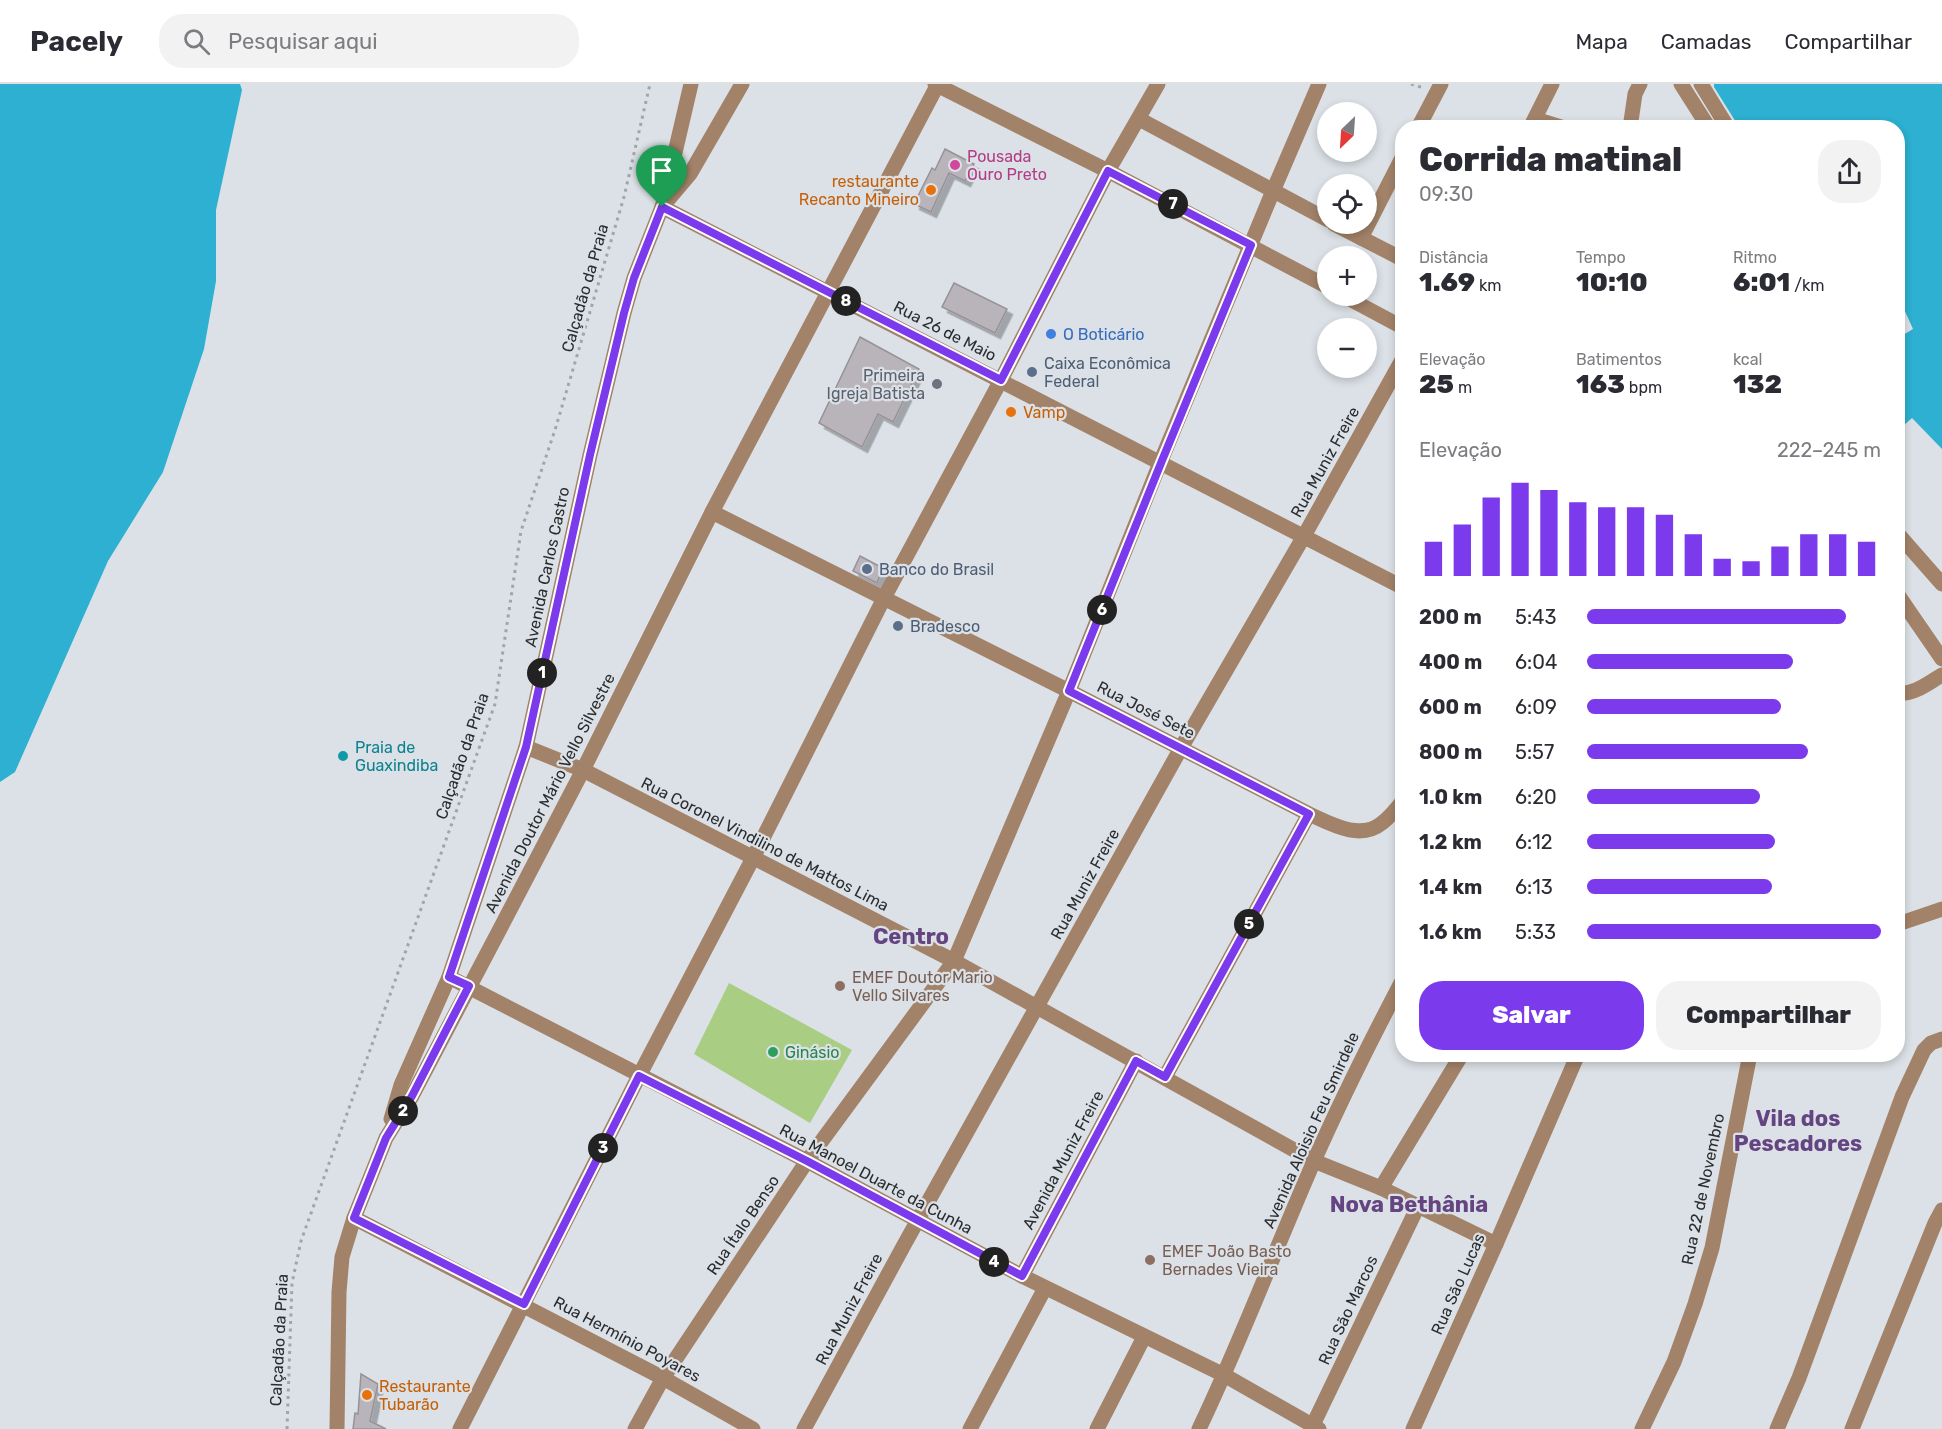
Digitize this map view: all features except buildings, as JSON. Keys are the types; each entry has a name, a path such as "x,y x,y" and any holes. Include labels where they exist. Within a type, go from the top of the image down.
{"street":[{"path":"662,207 691,84"},
{"name":"Avenida Carlos Castro","path":"386,1138 401,1085 449,977 526,747 590,455 634,278 662,207 690,174 742,84"},
{"path":"937,84 1317,281"},
{"name":"Avenida Doutor Mário Vello Silvestre","path":"337,1429 339,1292 342,1257 354,1218 386,1138 412,1096 583,770 712,512 937,84"},
{"path":"460,1429 884,598 1001,380 1108,171 1158,84"},
{"name":"Rua Ítalo Benso","path":"635,1429 663,1378 807,1161 954,961 1069,691 1319,84"},
{"path":"1422,120 1441,84"},
{"path":"1534,120 1552,84"},
{"path":"1631,120 1635,94 1640,84"},
{"path":"1681,84 1704,120"},
{"path":"1701,84 1723,120"},
{"path":"1139,119 1317,214"},
{"path":"1361,238 1395,172"},
{"name":"Rua 26 de Maio","path":"662,207 1395,582"},
{"path":"1354,234 1395,255"},
{"path":"1363,306 1395,323"},
{"name":"Rua Muniz Freire","path":"804,1429 1181,748 1304,536 1395,373"},
{"name":"Rua José Sete","path":"712,512 1338,827 1350,830 1370,830 1381,824 1395,809"},
{"path":"1905,544 1942,584"},
{"path":"1905,605 1942,659"},
{"path":"1905,694 1921,688 1942,675"},
{"name":"Rua Coronel Vindilino de Mattos Lima","path":"526,747 583,770 954,961 1314,1161 1381,1188 1496,1244"},
{"path":"1165,1077 1309,814"},
{"path":"1905,922 1942,909"},
{"name":"Rua Manoel Duarte da Cunha","path":"449,977 807,1161 1022,1276 1224,1375 1314,1428"},
{"name":"Avenida Aloisio Feu Smirdele","path":"1199,1429 1314,1161 1395,994"},
{"path":"1777,1429 1902,1097 1924,1050 1931,1043 1942,1039"},
{"name":"Avenida Muniz Freire","path":"1022,1276 1136,1061"},
{"path":"1381,1188 1457,1062"},
{"name":"Rua São Lucas","path":"1413,1429 1575,1062"},
{"name":"Rua 22 de Novembro","path":"1642,1429 1674,1362 1712,1248 1748,1062"},
{"name":"Rua São Marcos","path":"1314,1428 1418,1206"},
{"path":"1852,1429 1942,1210"},
{"name":"Rua Hermínio Poyares","path":"354,1218 524,1304 753,1429"},
{"path":"970,1429 1046,1288"},
{"path":"1097,1429 1144,1337"}],"path":[{"name":"Calçadão da Praia","path":"287,1429 292,1283 301,1240 495,704 521,531 555,430 621,208 650,84"}],"green space":[{"name":"Ginásio","path":"729,983 852,1050 810,1123 694,1054"}],"water":[{"path":"0,84 240,84 242,90 216,210 216,281 204,349 163,472 108,561 15,772 0,782"},
{"path":"1714,84 1942,84 1942,449 1912,418 1905,424 1905,334 1913,329 1905,311 1905,120 1735,120"}],"place":[{"name":"Pousada Ouro Preto","path":"955,165"},
{"name":"restaurante Recanto Mineiro","path":"931,190"},
{"name":"O Boticário","path":"1051,334"},
{"name":"Caixa Econômica Federal","path":"1032,372"},
{"name":"Primeira Igreja Batista","path":"937,384"},
{"name":"Vamp","path":"1011,412"},
{"name":"Banco do Brasil","path":"867,569"},
{"name":"Bradesco","path":"898,626"},
{"name":"Praia de Guaxindiba","path":"343,756"},
{"name":"EMEF Doutor Mario Vello Silvares","path":"840,986"},
{"name":"Ginásio","path":"773,1052"},
{"name":"EMEF João Basto Bernades Vieira","path":"1150,1260"},
{"name":"Restaurante Tubarão","path":"367,1395"}],"district":[{"name":"Centro","path":"911,936"},
{"name":"Vila dos Pescadores","path":"1798,1130"},
{"name":"Nova Bethânia","path":"1409,1204"}],"route":[{"path":"1108,171 1251,245 1069,691 1309,814 1165,1077 1136,1061 1022,1276 807,1161 639,1076 524,1304 354,1218 386,1138 412,1096 469,986 449,977 526,747 590,455 624,313 634,278 662,207 1001,380 1108,171"}]}
